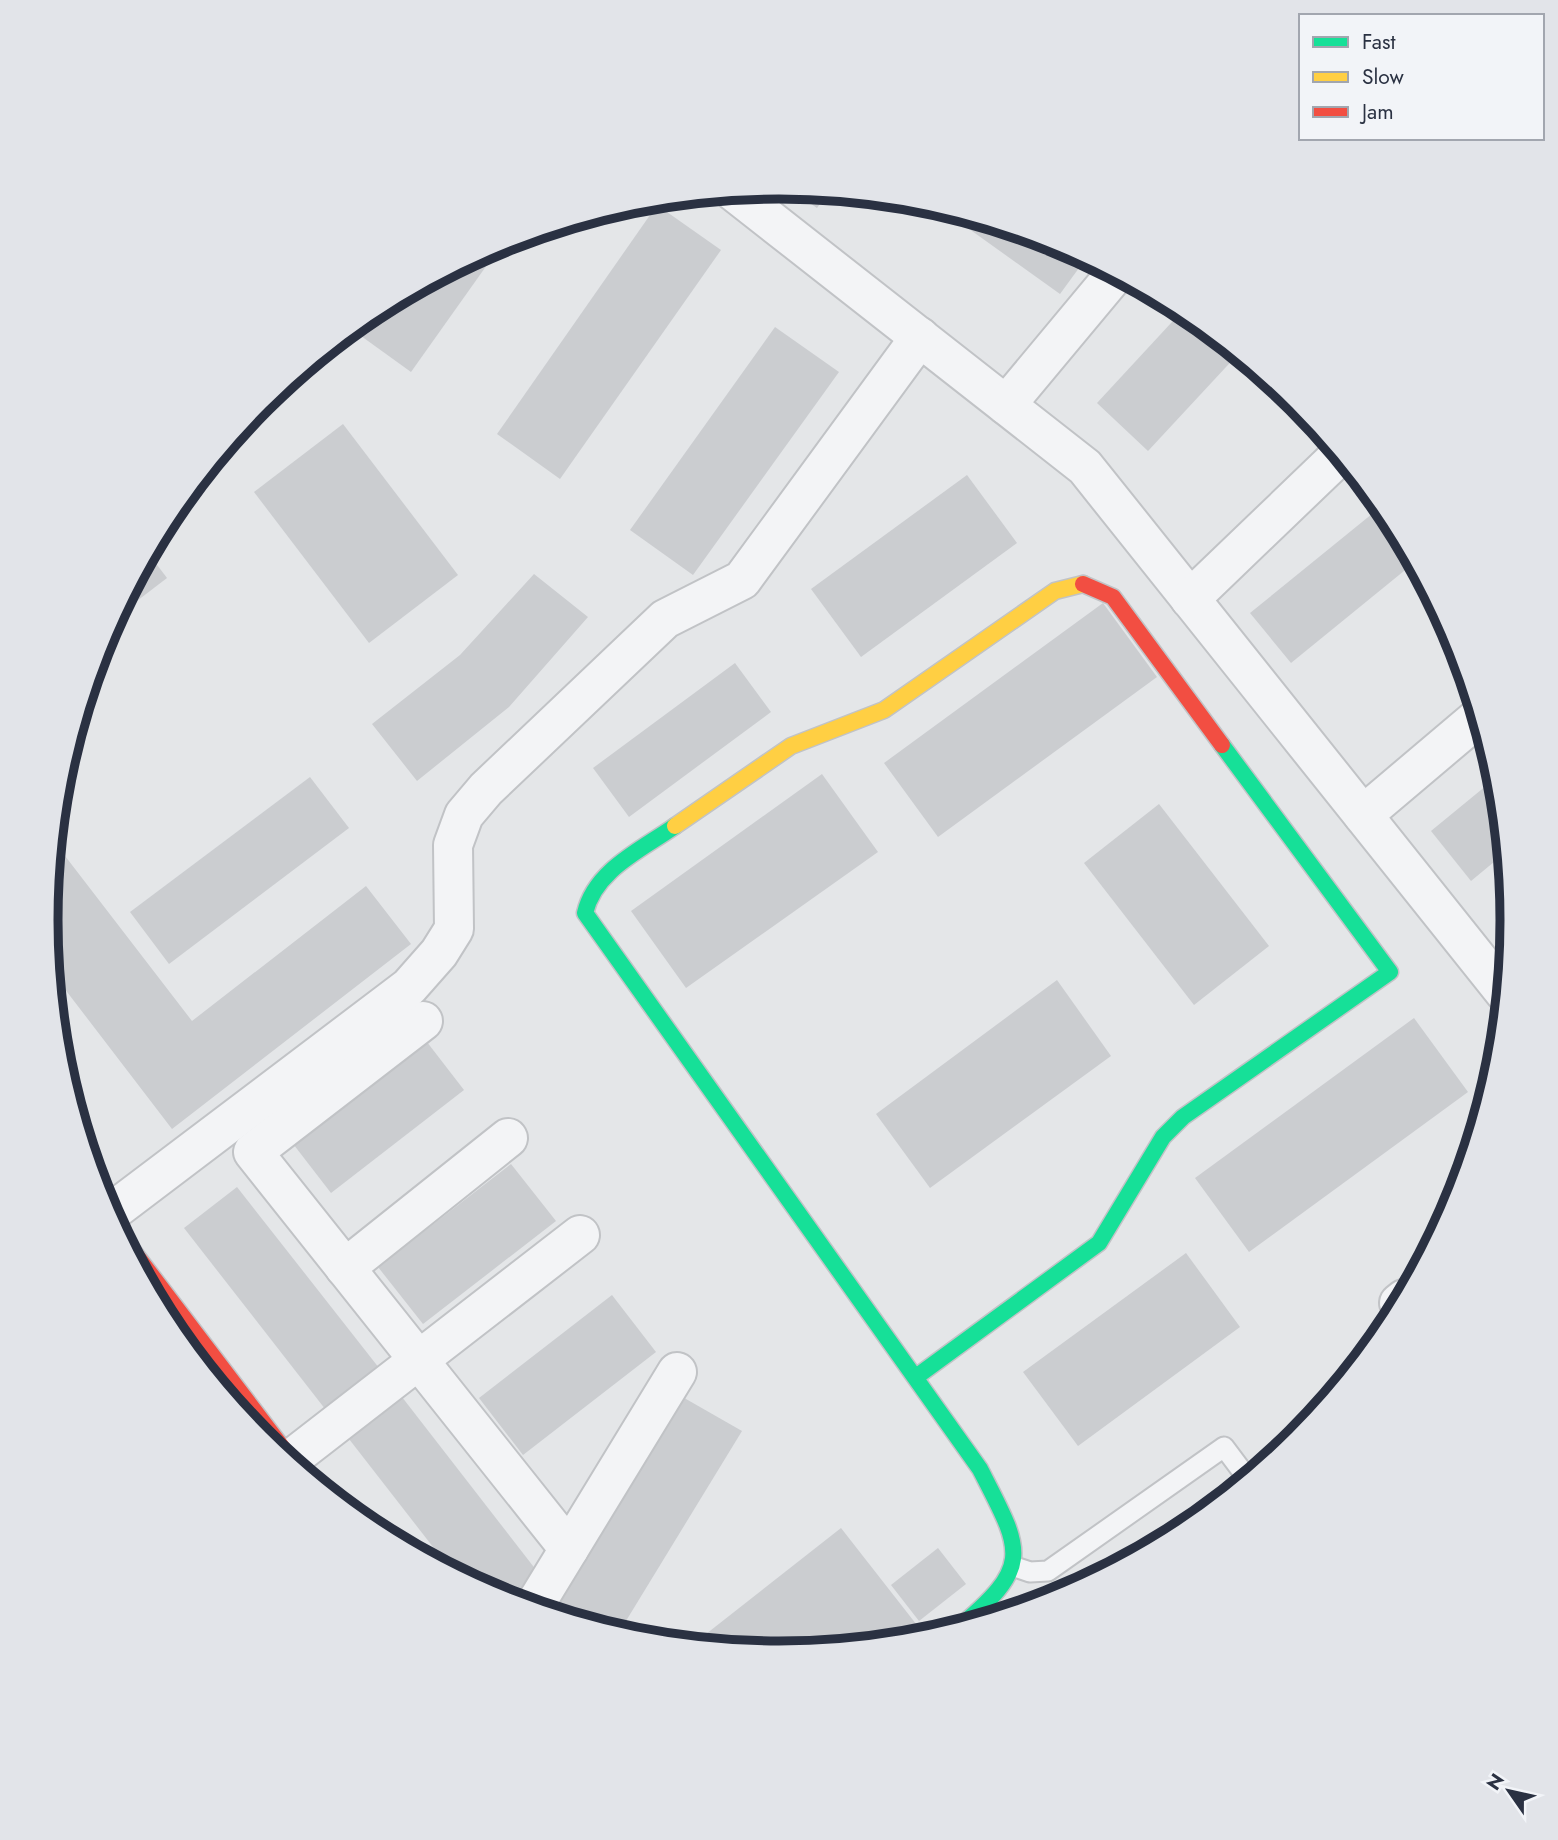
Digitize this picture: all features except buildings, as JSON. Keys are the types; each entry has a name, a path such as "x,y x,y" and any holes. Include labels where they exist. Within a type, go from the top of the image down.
{"street":[{"path":"744,200 1085,467 1497,983"},
{"path":"1006,405 1111,280"},
{"path":"118,1207 409,987 439,953 454,929 453,845 464,815 486,789 665,619 742,580 920,337"},
{"path":"1191,599 1334,460"},
{"path":"915,1377 1099,1243 1163,1137 1183,1117 1390,972 1113,597 1094,587 1076,582 1055,591 884,710 791,746 604,875 589,895 585,913 980,1469 1011,1530 1017,1556 1013,1576 990,1604 977,1613"},
{"path":"1363,815 1473,722"},
{"path":"423,1021 253,1152 569,1549"},
{"path":"345,1268 509,1138"},
{"path":"301,1460 418,1360 580,1235"},
{"path":"150,1273 270,1431"},
{"path":"538,1600 677,1373"}],"lane":[{"path":"1015,1567 1030,1572 1048,1572 1224,1447 1243,1472"}],"traffic: fast":[{"path":"916,1377 1099,1243 1163,1137 1183,1117 1390,972 1222,745"},
{"path":"675,826 609,873 590,898 585,913 980,1469 1005,1520 1012,1539 1013,1556 1009,1572 999,1588 972,1615"}],"traffic: slow":[{"path":"675,826 791,746 884,710 1055,591 1083,584"}],"traffic: jam":[{"path":"1083,584 1113,597 1222,745"},
{"path":"150,1273 269,1430"}]}
